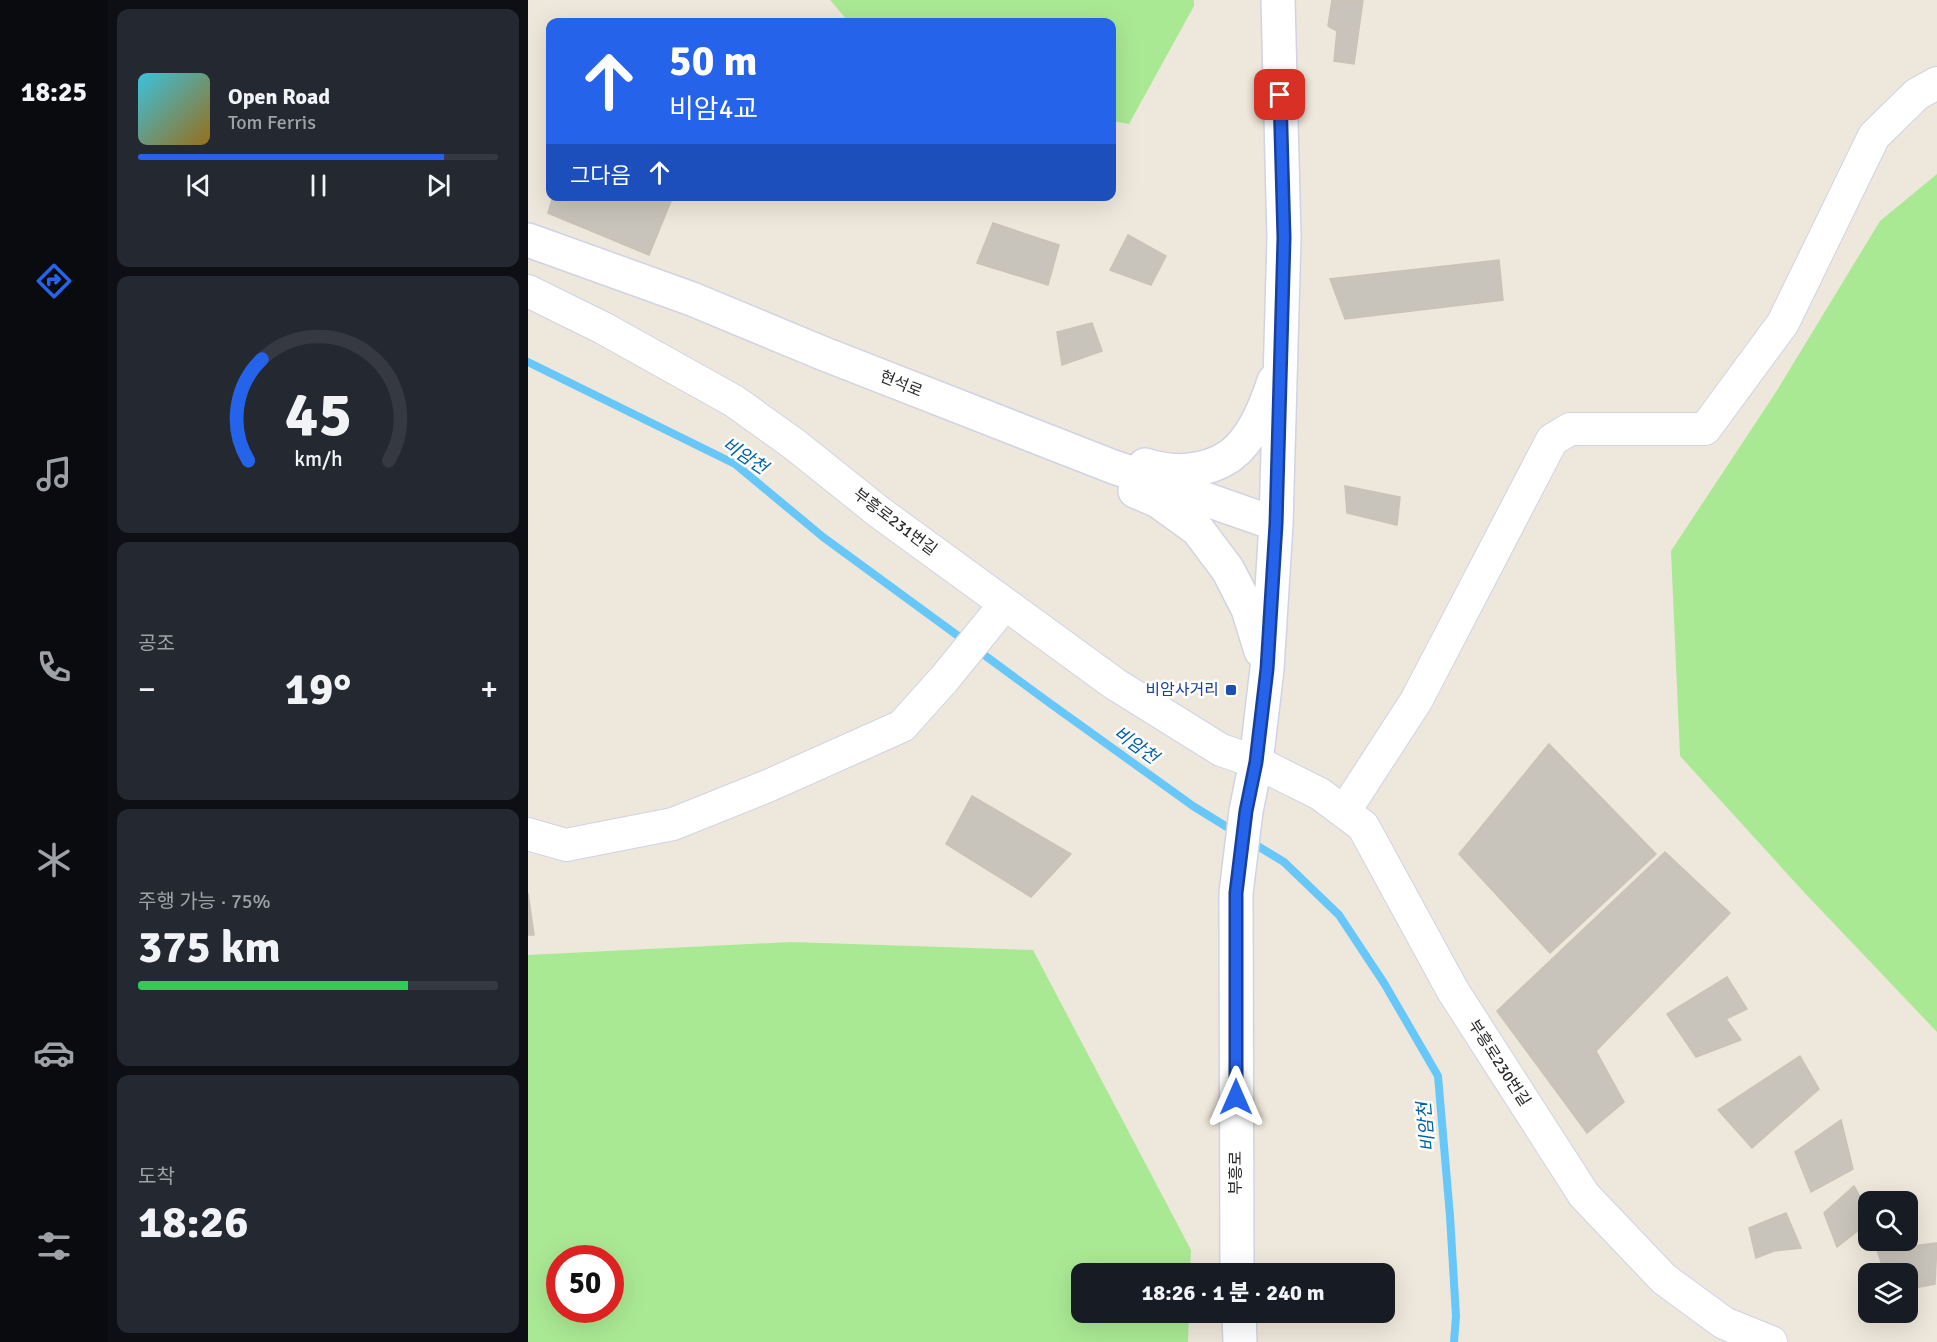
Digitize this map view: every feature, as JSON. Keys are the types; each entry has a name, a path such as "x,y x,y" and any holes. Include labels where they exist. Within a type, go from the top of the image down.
{"main road":[{"path":"1256,762 1267,669 1276,524 1281,363 1284,238 1278,0"},
{"name":"현석로","path":"528,240 692,299 1111,466 1276,524"},
{"path":"913,389 1152,467 1180,471 1205,467 1230,456 1249,435 1266,405 1281,363"},
{"path":"946,402 1158,501 1198,530 1228,570 1248,609 1267,669"},
{"name":"부흥로","path":"1237,1263 1236,893 1246,811 1256,762"},
{"path":"1239,1323 1240,1342"}],"street":[{"path":"1344,812 1416,701 1552,440 1570,429 1705,429 1783,323 1874,136 1917,94 1937,83"},
{"name":"부흥로231번길","path":"528,291 603,327 734,401 794,444 879,512 1135,697 1221,750 1256,762"},
{"path":"528,834 566,845 673,824 770,785 902,726 945,678 1005,604"},
{"name":"부흥로230번길","path":"1256,762 1320,794 1364,826 1452,991 1584,1195 1664,1279 1724,1323 1771,1342"}],"green space":[{"path":"830,0 1194,0 1194,6 1129,124 1116,122 1116,18 846,18"},
{"path":"1937,174 1937,1032 1802,890 1680,756 1671,551 1776,392 1880,221"},
{"path":"791,942 1033,950 1191,1250 1190,1263 1071,1263 1071,1323 1189,1323 1188,1342 528,1342 528,955"}],"building":[{"path":"1332,0 1363,0 1354,64 1334,61 1337,31 1328,26"},
{"path":"552,201 671,201 649,255 548,213"},
{"path":"993,223 1059,245 1048,285 977,263"},
{"path":"1128,235 1166,256 1151,285 1110,270"},
{"path":"1499,260 1503,300 1345,319 1330,279"},
{"path":"1092,323 1102,351 1062,365 1057,332"},
{"path":"1345,486 1400,497 1397,525 1347,513"},
{"path":"1549,744 1656,854 1550,953 1459,854"},
{"path":"972,796 1071,854 1031,897 946,844"},
{"path":"1665,852 1730,913 1596,1051 1624,1102 1587,1133 1497,1011"},
{"path":"528,893 534,935 528,935"},
{"path":"1727,977 1747,1009 1726,1019 1741,1040 1696,1057 1667,1014"},
{"path":"1800,1056 1819,1089 1752,1148 1718,1110"},
{"path":"1841,1120 1853,1169 1811,1192 1795,1152"},
{"path":"1854,1186 1858,1193 1858,1231 1837,1247 1824,1213"},
{"path":"1786,1213 1801,1248 1774,1251 1756,1258 1749,1228"},
{"path":"1937,1243 1935,1284 1918,1287 1918,1263 1881,1263 1877,1251 1918,1251 1918,1245"}],"waterway":[{"name":"비암천","path":"528,362 735,464 823,537 1193,806 1235,832"},
{"name":"비암천","path":"1251,842 1284,862 1339,915 1384,983 1438,1076 1450,1216 1456,1316 1454,1342"}],"place":[{"name":"비암사거리","path":"1231,690"}],"route":[{"path":"1236,1097 1236,893 1246,811 1256,762 1267,669 1276,524 1284,238 1280,95"}]}
